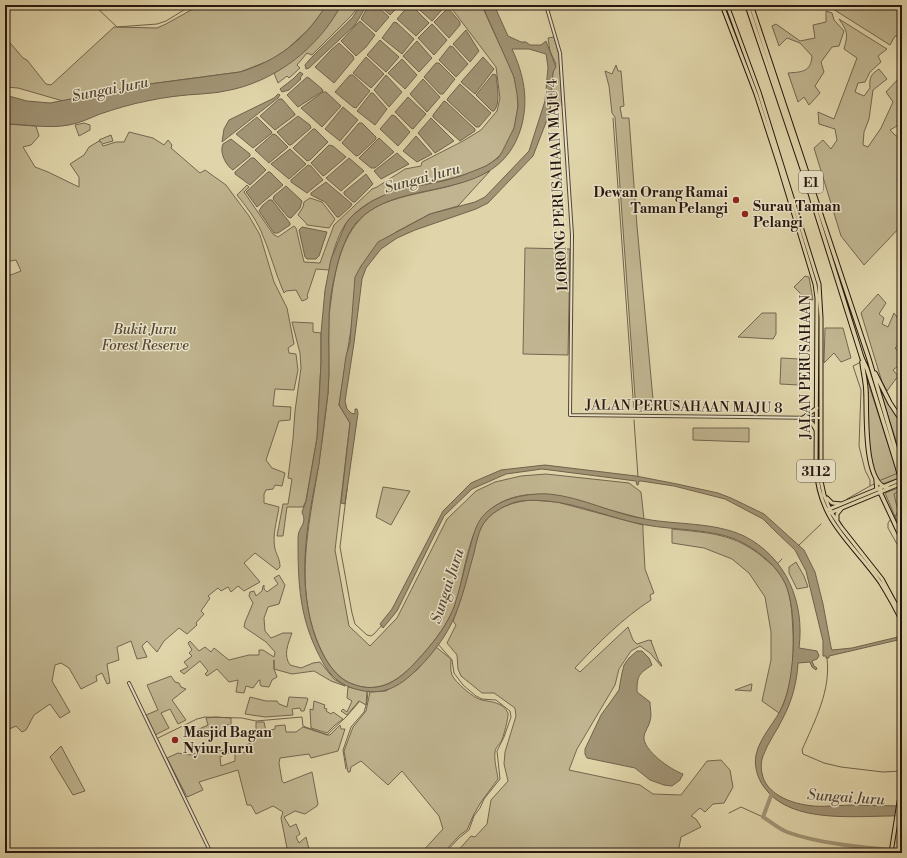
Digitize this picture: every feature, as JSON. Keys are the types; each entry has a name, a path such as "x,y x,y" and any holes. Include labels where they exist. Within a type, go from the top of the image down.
{"highway":[{"name":"E1","path":"747,5 806,180 862,358 867,369 900,470"},
{"name":"E1","path":"751,5 869,359 900,470 902,484"},
{"path":"862,358 866,391 866,435 868,452 880,490 902,539"},
{"path":"869,359 882,387 902,421"},
{"path":"880,490 888,488"}],"main road":[{"name":"JALAN PERUSAHAAN","path":"722,5 756,94 815,284 817,298 817,481 828,512 837,529 887,593 902,622"},
{"name":"JALAN PERUSAHAAN","path":"727,5 760,92 819,284 822,394 821,481 828,512 882,580 902,616"},
{"path":"816,431 812,423 803,418 817,408"},
{"path":"828,512 902,479"},
{"path":"888,488 902,484"},
{"path":"824,495 832,503 843,505"},
{"path":"838,523 837,514 843,505"},
{"path":"891,853 902,782"}],"street":[{"name":"LORONG PERUSAHAAN MAJU 4","path":"546,5 560,53 572,234 570,415"},
{"name":"JALAN PERUSAHAAN MAJU 8","path":"570,415 821,418"},
{"path":"129,683 211,853"}],"green space":[{"path":"200,5 326,5 321,14 308,30 286,50 271,60 240,72 142,85 63,101 18,88 5,87 5,37 23,58 27,60 46,84 51,85 114,27 157,28"},
{"path":"341,5 359,5 352,15 312,55 307,53 297,65 300,68 289,78 287,76 278,83 274,73 294,59 312,43 328,25"},
{"path":"449,5 482,5 513,74 516,84 518,106 512,134 504,149 492,162 477,170 454,178 393,192 365,205 348,220 340,233 329,270 316,269 307,299 302,301 296,290 286,291 284,293 261,231 250,212 237,195 247,185 249,187 244,192 273,234 278,237 294,226 296,228 304,262 320,263 334,225 372,189 405,169 421,166 422,162 481,130 497,111 500,98 496,67"},
{"path":"829,5 902,5 902,37 895,36 890,45"},
{"path":"826,11 832,13 834,20 844,31 839,46 832,47 821,62 824,72 815,86 820,93 809,105 804,97 798,102 788,73 798,72 808,68 812,56 800,43 787,38 779,46 772,26 776,24 800,41 815,38 813,25 826,22"},
{"path":"839,19 887,49 878,56 881,62 870,72 865,82 858,83 855,92 864,96 870,88 871,77 879,69 887,79 873,90 869,119 864,132 863,145 868,147 881,128 893,102 886,92 902,75 902,123 890,130 902,140 902,159 897,181 902,181 902,225 864,265 841,236 814,148 823,140 831,149 837,140 835,129 819,124 818,112 834,119 857,58 844,49 846,33"},
{"path":"554,37 559,55 562,105 555,107 550,99 553,72 556,64 550,51 548,38"},
{"path":"616,65 618,71 621,71 624,106 620,107 622,118 629,118 653,411 636,411 615,117 612,113 609,86 605,71 612,74"},
{"path":"84,123 90,125 90,130 79,136 75,125"},
{"name":"Bukit Juru Forest Reserve","path":"5,124 36,126 39,136 31,145 23,147 35,167 79,187 79,177 70,164 84,155 89,147 99,141 102,143 99,140 111,135 113,141 102,144 103,146 116,142 124,142 129,132 153,138 164,145 168,140 172,145 171,148 200,173 205,170 226,185 249,216 260,235 274,282 287,308 294,344 288,348 289,353 296,354 298,370 294,390 275,389 273,406 291,407 290,420 279,421 266,460 272,468 285,473 282,486 275,485 273,489 266,490 264,494 264,503 279,507 274,544 280,567 277,570 255,553 244,563 260,582 244,591 238,586 231,592 228,587 221,591 218,588 208,596 210,598 201,611 204,614 196,623 197,625 187,634 179,628 164,641 157,652 147,641 142,646 147,657 137,659 131,641 117,647 119,660 107,664 110,683 107,684 102,673 96,676 97,681 81,689 69,668 61,663 55,665 52,681 70,712 60,718 50,704 34,715 26,730 22,732 16,726 5,731 5,298 7,294 8,276 21,271 16,260 5,262"},
{"path":"490,171 458,206 430,214 396,232 361,266 339,405 350,423 335,550 349,626 370,646 397,618 447,519 476,491 495,482 521,476 546,474 629,483 641,492 644,519 557,496 519,496 495,506 485,515 472,539 453,610 445,625 425,652 402,675 391,682 378,687 363,687 354,685 339,676 323,655 310,618 306,598 305,578 307,536 328,393 329,317 337,266 346,241 352,230 360,219 370,211 390,201 450,186"},
{"path":"310,198 322,202 335,219 329,228 307,225 298,215 304,202"},
{"path":"525,248 570,249 568,355 523,354"},
{"path":"805,276 809,277 813,300 800,298 800,293 794,287"},
{"path":"878,294 886,303 879,314 884,318 882,324 888,327 894,313 902,324 902,342 895,348 900,354 897,357 902,363 893,370 898,376 887,391 882,382 861,313"},
{"path":"762,313 776,313 776,334 773,339 738,337"},
{"path":"292,322 313,323 313,332 321,333 317,438 306,501 303,507 287,507 283,536 277,536 283,504 288,504 292,479 288,478 301,368 300,353"},
{"path":"825,328 843,328 851,358 841,362 834,353 824,363"},
{"path":"781,358 799,359 799,385 780,384"},
{"path":"866,376 899,478 882,484 876,474 869,448"},
{"path":"875,376 902,425 902,459"},
{"path":"693,428 749,428 749,442 693,440"},
{"path":"383,487 410,491 391,525 376,517"},
{"path":"901,487 902,490 902,533 885,493"},
{"path":"531,500 557,502 643,525 645,569 654,593 650,595 651,600 611,631 575,668 580,672 628,627 633,640 637,644 649,640 652,641 659,662 662,666 650,653 640,646 631,651 619,669 615,685 577,749 569,770 640,785 653,794 681,795 707,761 721,760 730,770 733,787 724,803 713,804 705,812 700,808 691,816 696,819 701,827 681,837 678,853 456,853 471,836 475,837 487,824 491,800 508,781 504,764 505,752 516,716 515,708 494,693 482,693 461,676 458,669 457,655 447,643 456,625 453,621 480,529 487,519 502,508 513,503"},
{"path":"672,529 710,533 732,539 754,550 777,570 782,577 791,603 793,654 787,694 779,713 762,701 771,660 771,632 765,597 749,573 732,559 704,548 672,543"},
{"path":"796,562 808,587 797,589 789,573 789,567"},
{"path":"279,575 285,585 279,604 268,607 264,618 265,631 271,638 283,633 292,633 287,653 290,665 301,668 320,662 334,679 345,686 331,681 314,671 292,674 274,669 277,677 272,680 269,687 261,686 259,680 253,688 246,686 244,693 236,692 238,680 229,682 217,669 207,676 205,674 208,671 200,661 184,674 180,671 188,667 184,662 192,656 189,653 192,650 188,643 190,641 199,651 205,647 211,652 214,648 229,660 249,655 259,655 259,650 263,650 274,657 275,652 266,642 244,627 253,603 249,596 250,592 254,591 256,596 262,591 264,585 264,589 267,592 278,584 274,578"},
{"path":"436,647 451,659 452,675 461,686 479,699 500,705 506,709 508,715 502,740 495,751 498,779 481,802 467,830 460,835 443,853 421,853 443,829 439,816 402,771 388,785 361,761 351,767 350,772 348,772 344,751 353,727 366,711 370,692 386,691 417,670"},
{"path":"171,676 175,682 179,683 181,687 186,689 172,700 186,720 178,724 170,709 161,713 169,728 155,735 146,715 158,710 147,685"},
{"path":"751,684 751,691 735,690"},
{"path":"348,687 367,691 366,705 359,701 347,715 341,711 343,709 347,712 352,701 347,698"},
{"path":"250,697 266,701 277,701 279,704 287,707 289,697 308,699 304,711 301,711 300,708 292,709 293,715 265,717 245,714"},
{"path":"314,701 325,705 324,708 327,709 326,711 331,714 333,712 343,719 327,733 311,728 310,709 313,710"},
{"path":"206,718 231,718 231,726 229,724 225,727 225,730 215,729 203,736 197,730 208,725"},
{"path":"256,722 264,722 266,731 275,729 275,726 285,725 286,732 296,732 303,727 330,735 340,725 341,729 345,729 338,751 311,758 309,754 280,758 279,763 282,781 284,783 312,772 318,804 317,806 305,814 295,811 284,817 290,827 296,824 300,834 296,837 299,843 306,837 310,853 307,853 305,849 301,853 288,853 281,818 283,812 273,806 256,814 251,805 247,805 238,770 199,782 203,790 187,797 167,758 178,753 190,755 218,745 220,751 228,749 229,753 220,757 221,766 235,761 235,754 247,752 246,745 251,743 250,737 256,738"},
{"path":"61,746 85,791 73,795 50,757"}],"shaded area":[{"name":"Sungai Juru","path":"326,5 341,5 332,21 307,49 277,72 243,87 219,92 174,96 141,102 111,110 81,122 69,125 45,126 5,124 5,95 27,101 50,103 142,85 240,72 266,62 289,47 309,28"},
{"path":"360,5 367,5 355,25 309,68 306,69 305,65 310,59 353,17"},
{"path":"369,5 376,5 389,17 376,32 361,19"},
{"path":"379,5 400,5 390,15"},
{"path":"409,5 411,5 429,23 416,36 397,19"},
{"path":"414,5 446,5 432,21"},
{"name":"Sungai Juru","path":"482,5 494,5 508,36 521,42 526,42 530,45 541,45 546,41 556,67 553,72 550,112 533,156 488,203 476,209 415,230 397,238 381,249 366,268 362,279 345,401 347,409 351,413 355,414 355,409 357,409 358,413 345,504 341,503 350,423 339,405 346,356 350,342 355,277 378,242 430,214 475,202 485,197 529,151 545,101 548,67 546,54 529,49 512,49 520,68 524,88 525,108 521,128 509,153 491,170 470,180 397,198 375,208 356,223 345,243 340,255 331,296 329,313 328,393 306,547 305,573 307,605 315,636 321,651 338,675 353,684 363,687 382,686 397,679 417,661 445,626 454,607 473,535 480,520 484,514 493,507 513,498 525,495 549,494 573,498 633,517 708,526 732,531 759,545 771,556 781,569 790,583 799,614 799,648 817,651 819,656 817,659 812,661 814,666 817,668 816,670 812,667 810,662 798,663 795,684 789,705 781,723 767,746 761,762 764,780 775,793 792,802 811,806 902,806 902,816 847,817 808,813 791,808 776,799 764,787 760,780 755,763 756,755 764,735 783,705 787,693 792,661 792,610 785,583 776,569 764,557 735,539 714,533 646,525 572,505 547,501 532,500 512,503 494,513 482,526 477,539 463,594 450,626 435,649 410,676 400,684 383,691 364,691 349,687 338,681 321,659 308,629 301,600 298,570 298,534 304,520 302,512 306,501 317,438 321,333 325,290 331,259 346,223 353,215 372,201 393,191 461,176 486,166 498,158 502,152 514,128 518,106 517,94 514,77"},
{"path":"448,8 460,22 460,25 449,38 434,22"},
{"path":"360,21 375,35 366,47 356,56 341,41"},
{"path":"394,22 414,39 402,54 382,38"},
{"path":"432,24 447,40 434,55 418,38"},
{"path":"466,30 479,51 470,62 453,44"},
{"path":"380,40 399,57 386,72 367,55"},
{"path":"417,41 432,58 419,72 403,56"},
{"path":"339,43 353,56 354,59 334,83 315,67"},
{"path":"450,46 453,47 468,64 456,77 439,60"},
{"path":"366,57 384,74 371,88 353,73"},
{"path":"483,57 494,69 475,94 461,82"},
{"path":"402,59 417,75 405,89 388,73"},
{"path":"436,63 439,63 455,79 443,94 440,94 424,77"},
{"path":"300,72 303,74 300,78 301,79 289,90 282,92 280,89"},
{"path":"493,74 496,75 498,99 494,111 492,111 476,95"},
{"path":"350,75 353,75 370,91 356,108 335,92"},
{"path":"386,75 402,92 389,107 374,90"},
{"path":"307,77 323,91 298,107 287,95"},
{"path":"423,79 440,97 427,112 410,94"},
{"path":"460,84 491,113 479,127 476,127 447,100"},
{"path":"323,92 326,92 341,106 322,127 301,108"},
{"path":"371,93 373,93 387,109 375,125 357,111"},
{"path":"278,94 280,95 278,98 222,142 224,129 229,120 274,98"},
{"path":"408,97 426,114 413,129 395,112"},
{"path":"279,99 282,99 295,115 275,130 260,116"},
{"path":"444,101 475,129 475,131 460,141 433,117"},
{"path":"343,107 358,120 340,141 325,129"},
{"path":"392,115 395,116 410,132 398,146 380,129"},
{"path":"298,116 310,125 311,128 291,145 289,145 277,132"},
{"path":"257,117 272,133 253,148 236,134"},
{"path":"431,118 454,141 435,153 418,133"},
{"path":"359,123 362,123 376,137 376,139 356,156 342,143"},
{"path":"313,129 315,129 328,142 310,160 307,161 293,148"},
{"path":"273,134 276,135 288,147 269,163 255,150"},
{"path":"416,136 432,154 417,162 403,151"},
{"path":"379,138 394,152 375,168 371,168 359,158"},
{"path":"231,139 250,154 250,156 233,170 226,162 222,151 223,144"},
{"path":"329,145 333,146 346,157 323,176 311,163"},
{"path":"290,149 306,164 289,179 271,164"},
{"path":"397,153 409,164 381,179 374,171"},
{"path":"251,158 254,158 266,170 250,185 235,174 235,172"},
{"path":"349,158 364,171 341,191 326,178"},
{"path":"308,165 311,166 323,180 307,193 291,182 291,180"},
{"path":"268,172 270,172 283,185 257,207 246,192"},
{"path":"366,174 373,184 355,202 353,202 344,194 344,192"},
{"path":"326,182 352,204 339,217 337,217 325,202 311,195 311,193"},
{"path":"286,186 302,201 300,208 291,218 288,217 273,199 274,196"},
{"path":"269,200 272,200 290,223 290,225 278,233 274,233 259,211"},
{"path":"302,227 327,232 319,256 316,259 307,259 305,257 299,230"},
{"path":"545,465 636,476 718,493 764,514 804,550 815,572 832,650 852,648 902,636 902,639 829,656 829,658 823,656 823,641 806,571 795,550 763,519 725,499 674,486 641,481 639,481 637,485 636,481 542,469 506,474 472,489 444,516 397,611 383,628 380,624 392,609 443,511 471,483 501,470"},
{"path":"637,651 642,651 649,658 652,665 638,678 637,692 650,702 651,719 645,732 645,741 652,753 658,759 683,774 680,780 672,786 650,780 635,768 587,758 585,754 585,749 601,715 619,690 624,665"}],"waterway":[{"path":"94,5 117,27 157,24 166,21 192,5"},
{"path":"613,118 634,411"},
{"path":"847,499 870,486 870,480 865,470 859,446 861,390 853,366 859,363"},
{"path":"634,420 638,477"},
{"path":"881,480 898,473"},
{"path":"870,486 874,484"},
{"path":"347,489 340,547 352,613 355,624 367,635 371,636 382,625"},
{"path":"895,517 898,511 894,494 902,489"},
{"path":"890,520 888,523 888,528 902,553"},
{"path":"798,546 821,524"},
{"path":"778,563 782,559"},
{"path":"438,644 452,660 454,673 463,685 482,699 496,700 510,711 511,717 497,751 500,779 484,799 474,816 469,830 445,853"},
{"path":"827,658 827,682 817,716 802,750 803,754 824,763 841,767 883,772 902,771"},
{"path":"346,769 343,750 351,727 364,712 368,691"},
{"path":"158,738 197,719 205,717 242,718 256,721 302,717 303,726 327,735 359,702"},
{"path":"772,793 763,817 784,831 814,840 859,847 902,851"},
{"path":"729,813 741,807 763,817"}],"place":[{"name":"Dewan Orang Ramai Taman Pelangi","path":"736,200"},
{"name":"Surau Taman Pelangi","path":"745,214"},
{"name":"Masjid Bagan Nyiur Juru","path":"175,740"}]}
